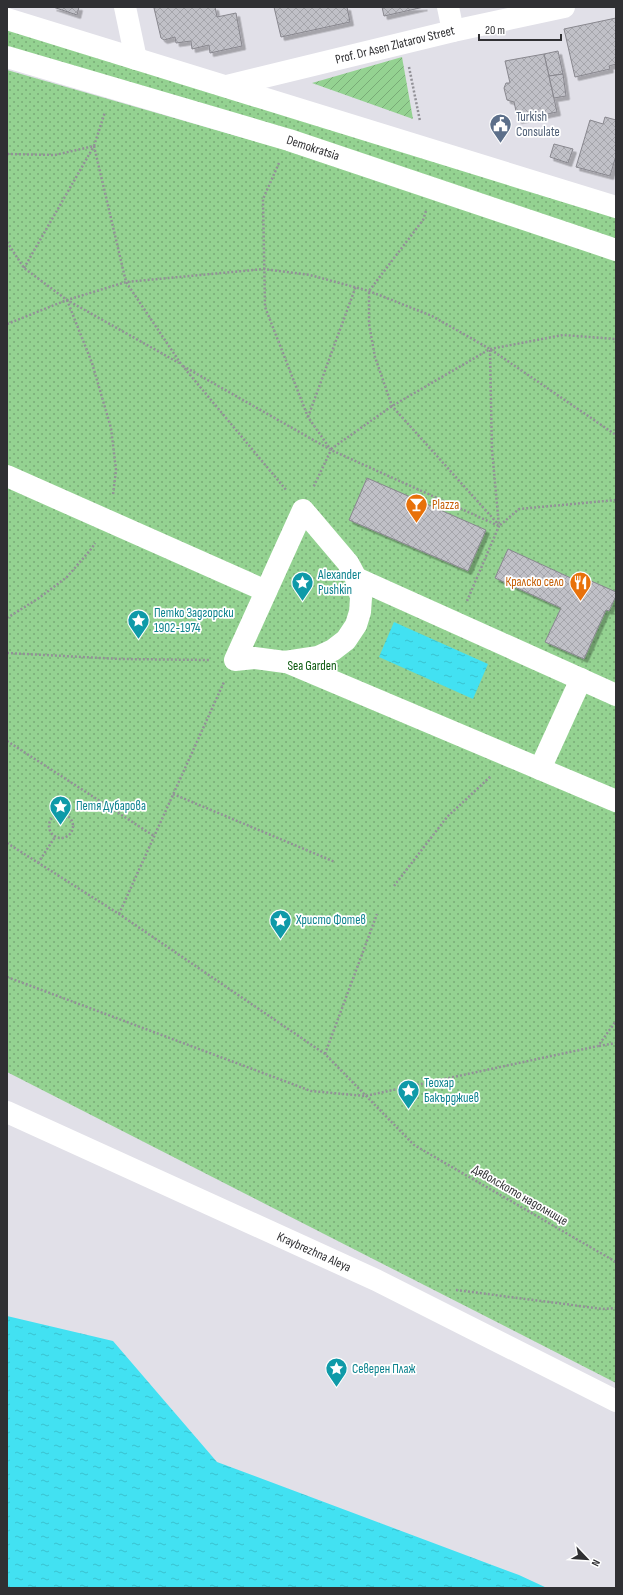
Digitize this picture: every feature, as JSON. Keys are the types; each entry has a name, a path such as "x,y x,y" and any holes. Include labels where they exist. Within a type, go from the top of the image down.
{"street":[{"path":"125,7 136,59"},
{"path":"448,7 453,31"},
{"name":"Prof. Dr Asen Zlatarov Street","path":"227,86 453,31 564,7"},
{"path":"7,19 616,207"},
{"name":"Demokratsia","path":"7,57 289,140 616,250"},
{"path":"7,476 266,591"},
{"path":"234,660 303,510 348,563 356,578 361,598 360,612 356,625 346,640 333,650 318,657 285,662"},
{"path":"356,578 459,623 616,695"},
{"path":"234,660 254,658 285,662 616,801"},
{"path":"540,768 581,679"},
{"name":"Kraybrezhna Aleya","path":"7,1112 376,1280 616,1401"}],"path":[{"path":"405,43 421,124"},
{"path":"24,268 94,146 113,88"},
{"path":"289,140 263,199 265,306 308,417 331,450"},
{"path":"7,154 55,155 94,146"},
{"path":"94,146 126,282 181,364 303,510 331,450 392,406 490,349 563,335 616,339"},
{"path":"434,188 423,220 369,291 369,324 375,357 392,406 500,526"},
{"path":"7,242 24,268 67,300 331,450 500,526"},
{"path":"7,324 67,300 126,282 264,269 310,275 356,286 432,316 490,349 616,435"},
{"path":"308,417 356,286"},
{"path":"7,618 39,598 68,577 92,548 106,519 113,496 116,470 111,428 92,363 67,300"},
{"path":"490,349 492,450 500,526"},
{"path":"459,623 500,526 519,509 616,500"},
{"path":"7,653 120,659 234,660 119,914"},
{"path":"7,741 154,836"},
{"path":"394,886 447,817 512,757"},
{"path":"173,794 335,862"},
{"path":"58,814 66,814 72,820 73,832 66,838 55,837 50,831 51,819 58,814"},
{"path":"38,863 55,837"},
{"name":"Дяволското надолнище","path":"7,843 119,914 325,1054 414,1145 616,1262"},
{"path":"325,1054 377,914"},
{"path":"7,977 311,1091 365,1096 616,1043"},
{"path":"598,1046 616,1021"},
{"path":"454,1290 603,1309 616,1308"}],"green space":[{"path":"7,27 616,216 616,241 7,51"},
{"path":"402,57 413,119 312,83"},
{"name":"Sea Garden","path":"7,70 279,148 616,260 616,1383 7,1072"}],"water":[{"path":"394,622 488,664 473,699 379,657"},
{"path":"7,1316 113,1341 217,1462 519,1575 547,1588 7,1588"}],"building":[{"path":"53,7 79,7 77,15"},
{"path":"215,7 217,17 236,13 242,46 210,53 209,45 192,49 191,41 176,43 175,37 164,40 161,38 154,8"},
{"path":"274,7 347,7 350,22 281,37"},
{"path":"382,7 424,7 384,16"},
{"path":"616,18 616,64 609,66 610,69 575,77 564,29"},
{"path":"558,51 563,74 549,76 544,54"},
{"path":"544,54 557,112 518,120 514,102 507,100 504,88 506,83 510,83 505,61"},
{"path":"563,74 566,96 554,98 549,76"},
{"path":"605,117 616,120 616,160 615,159 610,176 576,167 590,120 603,124"},
{"path":"554,144 573,149 568,163 550,157"},
{"name":"Plazza","path":"367,478 486,530 468,571 349,520"},
{"name":"Кралско село","path":"508,549 586,585 589,580 616,592 616,596 609,611 606,610 584,659 545,642 561,608 495,578"}],"place":[{"name":"Turkish Consulate","path":"501,144"},
{"name":"Plazza","path":"417,524"},
{"name":"Alexander Pushkin","path":"302,602"},
{"name":"Кралско село","path":"580,602"},
{"name":"Петко Задгорски 1902-1974","path":"139,640"},
{"name":"Петя Дубарова","path":"61,826"},
{"name":"Христо Фотев","path":"280,940"},
{"name":"Теохар Бакърджиев","path":"408,1110"},
{"name":"Северен Плаж","path":"337,1388"}]}
